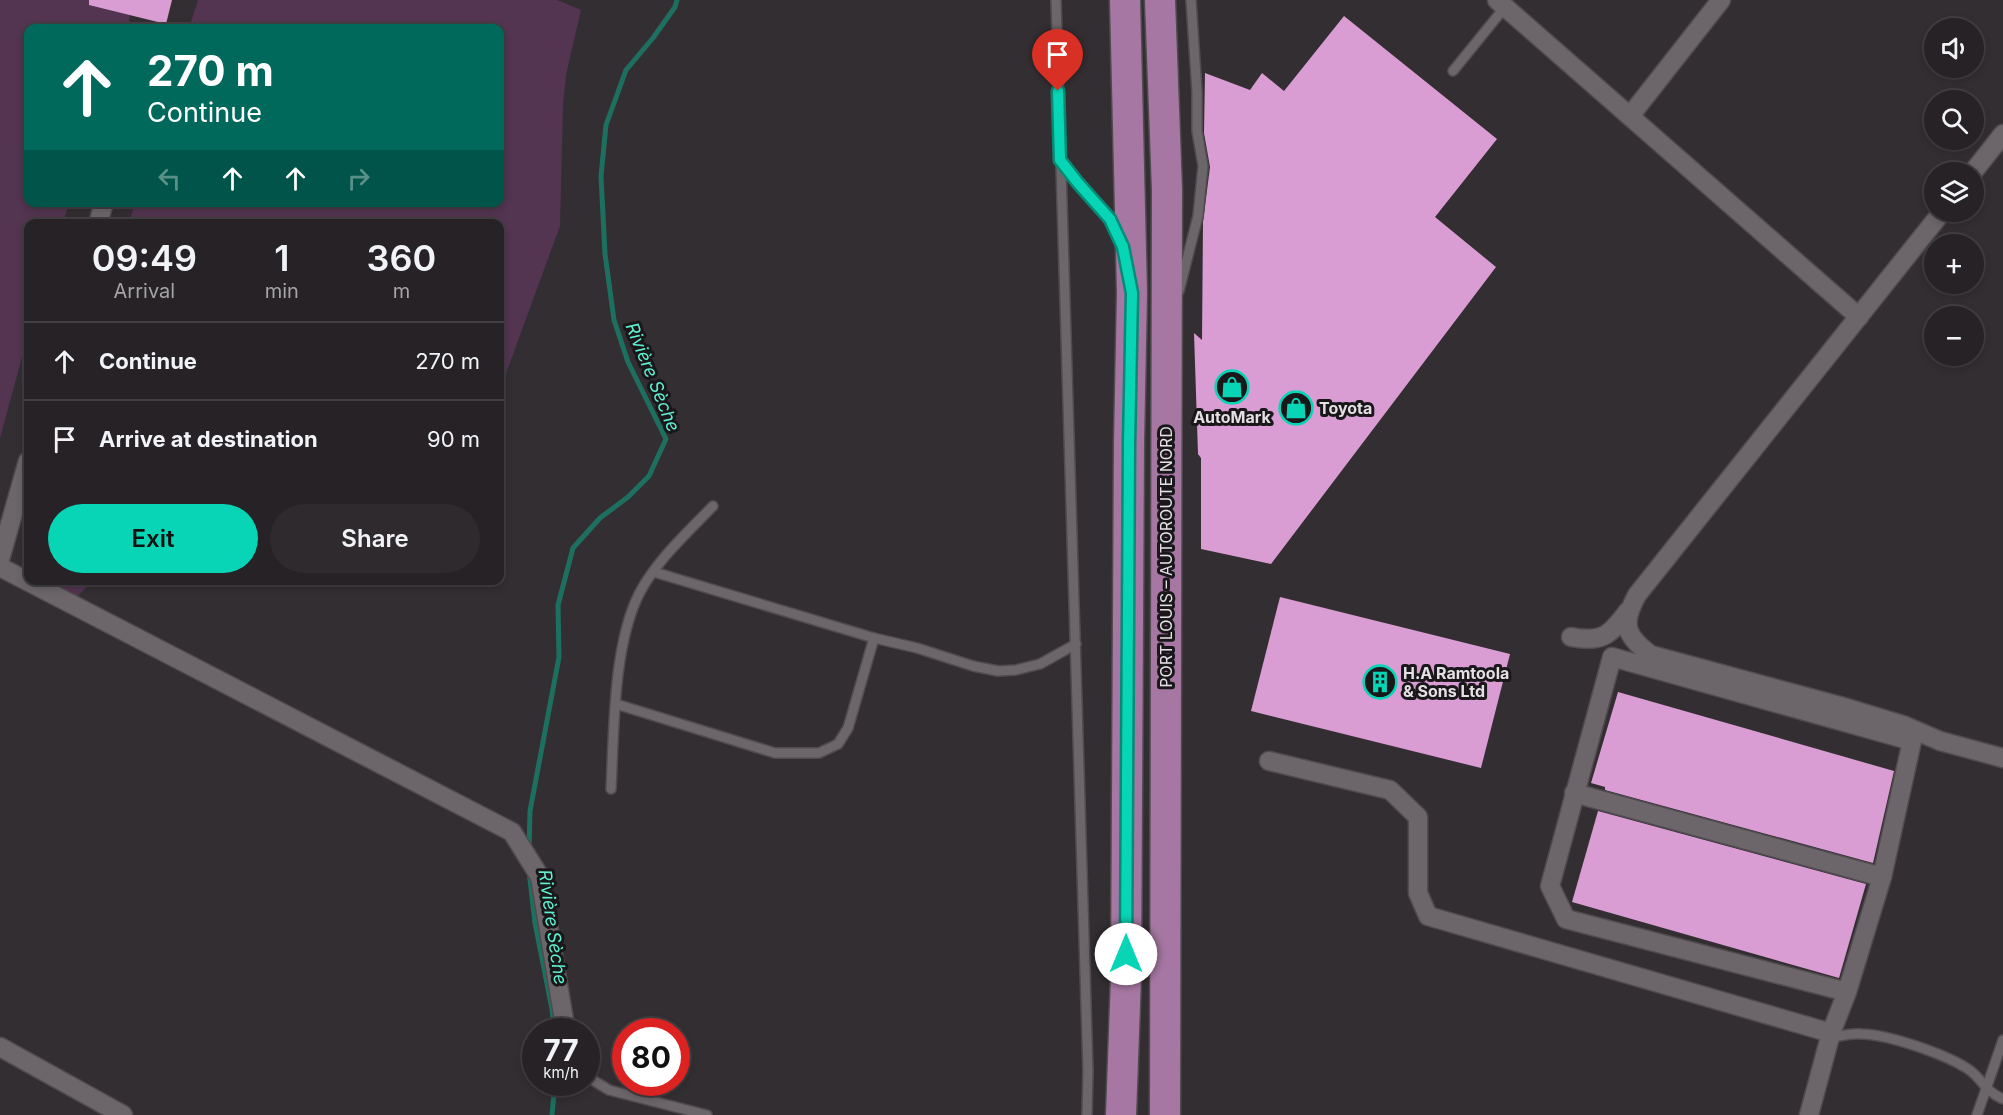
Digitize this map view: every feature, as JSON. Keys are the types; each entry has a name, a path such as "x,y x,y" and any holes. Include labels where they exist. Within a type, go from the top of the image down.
{"highway":[{"path":"1121,1115 1126,977 1132,293 1125,0"},
{"name":"PORT LOUIS – AUTOROUTE NORD","path":"1160,0 1167,190 1165,1115"}],"street":[{"path":"1630,116 1721,0"},
{"path":"1501,4 1859,317"},
{"path":"1981,162 2003,134"},
{"path":"1571,637 1588,640 1603,638 1614,630 1637,595 1934,222"},
{"path":"0,559 24,475"},
{"path":"0,567 24,579"},
{"path":"35,585 512,832 540,877 564,1018"},
{"path":"1628,611 1626,625 1631,636 1641,648 1651,655 1847,708 1903,725 1940,741 2003,758"},
{"path":"1809,1115 1830,1036 1847,992 1882,877 1912,741 1612,657 1550,886 1566,919 1847,992"},
{"path":"1269,761 1390,790 1418,817 1418,893 1428,916 1830,1036"},
{"path":"1574,793 1882,877"},
{"path":"0,1047 96,1108 123,1115"}],"lane":[{"path":"1056,0 1088,1071 1087,1115"},
{"path":"1167,344 1198,216 1203,166 1197,131 1191,0"},
{"path":"1453,71 1501,4"},
{"path":"1060,160 1110,219 1123,247 1132,293"},
{"path":"611,789 622,645 630,615 640,593 654,572 713,506"},
{"path":"654,572 874,638 998,671 1016,670 1040,664 1076,644"},
{"path":"616,704 775,753 819,753 838,744 848,728 874,638"},
{"path":"1166,969 1175,1037"},
{"path":"1830,1036 1872,1035 1929,1051 1969,1069 1986,1089 2003,1099"},
{"path":"1977,1115 2003,1040"},
{"path":"600,1085 609,1090 707,1115"}],"shaded area":[{"path":"0,0 89,0 131,8 129,24 24,24 24,207 68,207 64,219 24,219 24,350 0,438"},
{"path":"198,0 557,0 581,10 566,75 560,226 504,379 504,219 130,219 134,207 504,207 504,24 190,24"},
{"path":"56,585 88,585 77,597"}],"building":[{"path":"89,0 172,0 166,24 89,5"},
{"name":"Toyota","path":"1344,16 1497,139 1435,217 1496,267 1271,564 1201,549 1201,458 1198,454 1194,333 1202,340 1203,222 1210,167 1204,133 1205,73 1250,90 1262,73 1284,91"},
{"name":"H.A Ramtoola & Sons Ltd","path":"1280,597 1510,654 1481,768 1251,711"},
{"path":"1618,692 1894,771 1873,863 1605,790 1605,787 1591,783"},
{"path":"1598,811 1866,884 1839,978 1572,902"}],"waterway":[{"name":"Rivière Sèche","path":"529,850 530,811 559,657 558,605 573,548 600,518 628,497 649,476 666,439 628,362 614,320 605,254 601,176 606,125 626,70 653,38 675,7 677,0"},
{"name":"Rivière Sèche","path":"529,871 535,923 553,1018"},
{"name":"Rivière Sèche","path":"552,1115 554,1096"}],"place":[{"name":"AutoMark","path":"1232,387"},
{"name":"Toyota","path":"1296,408"},
{"name":"H.A Ramtoola & Sons Ltd","path":"1380,682"}],"route":[{"path":"1058,91 1060,160 1110,219 1123,247 1132,293 1126,954"}]}
